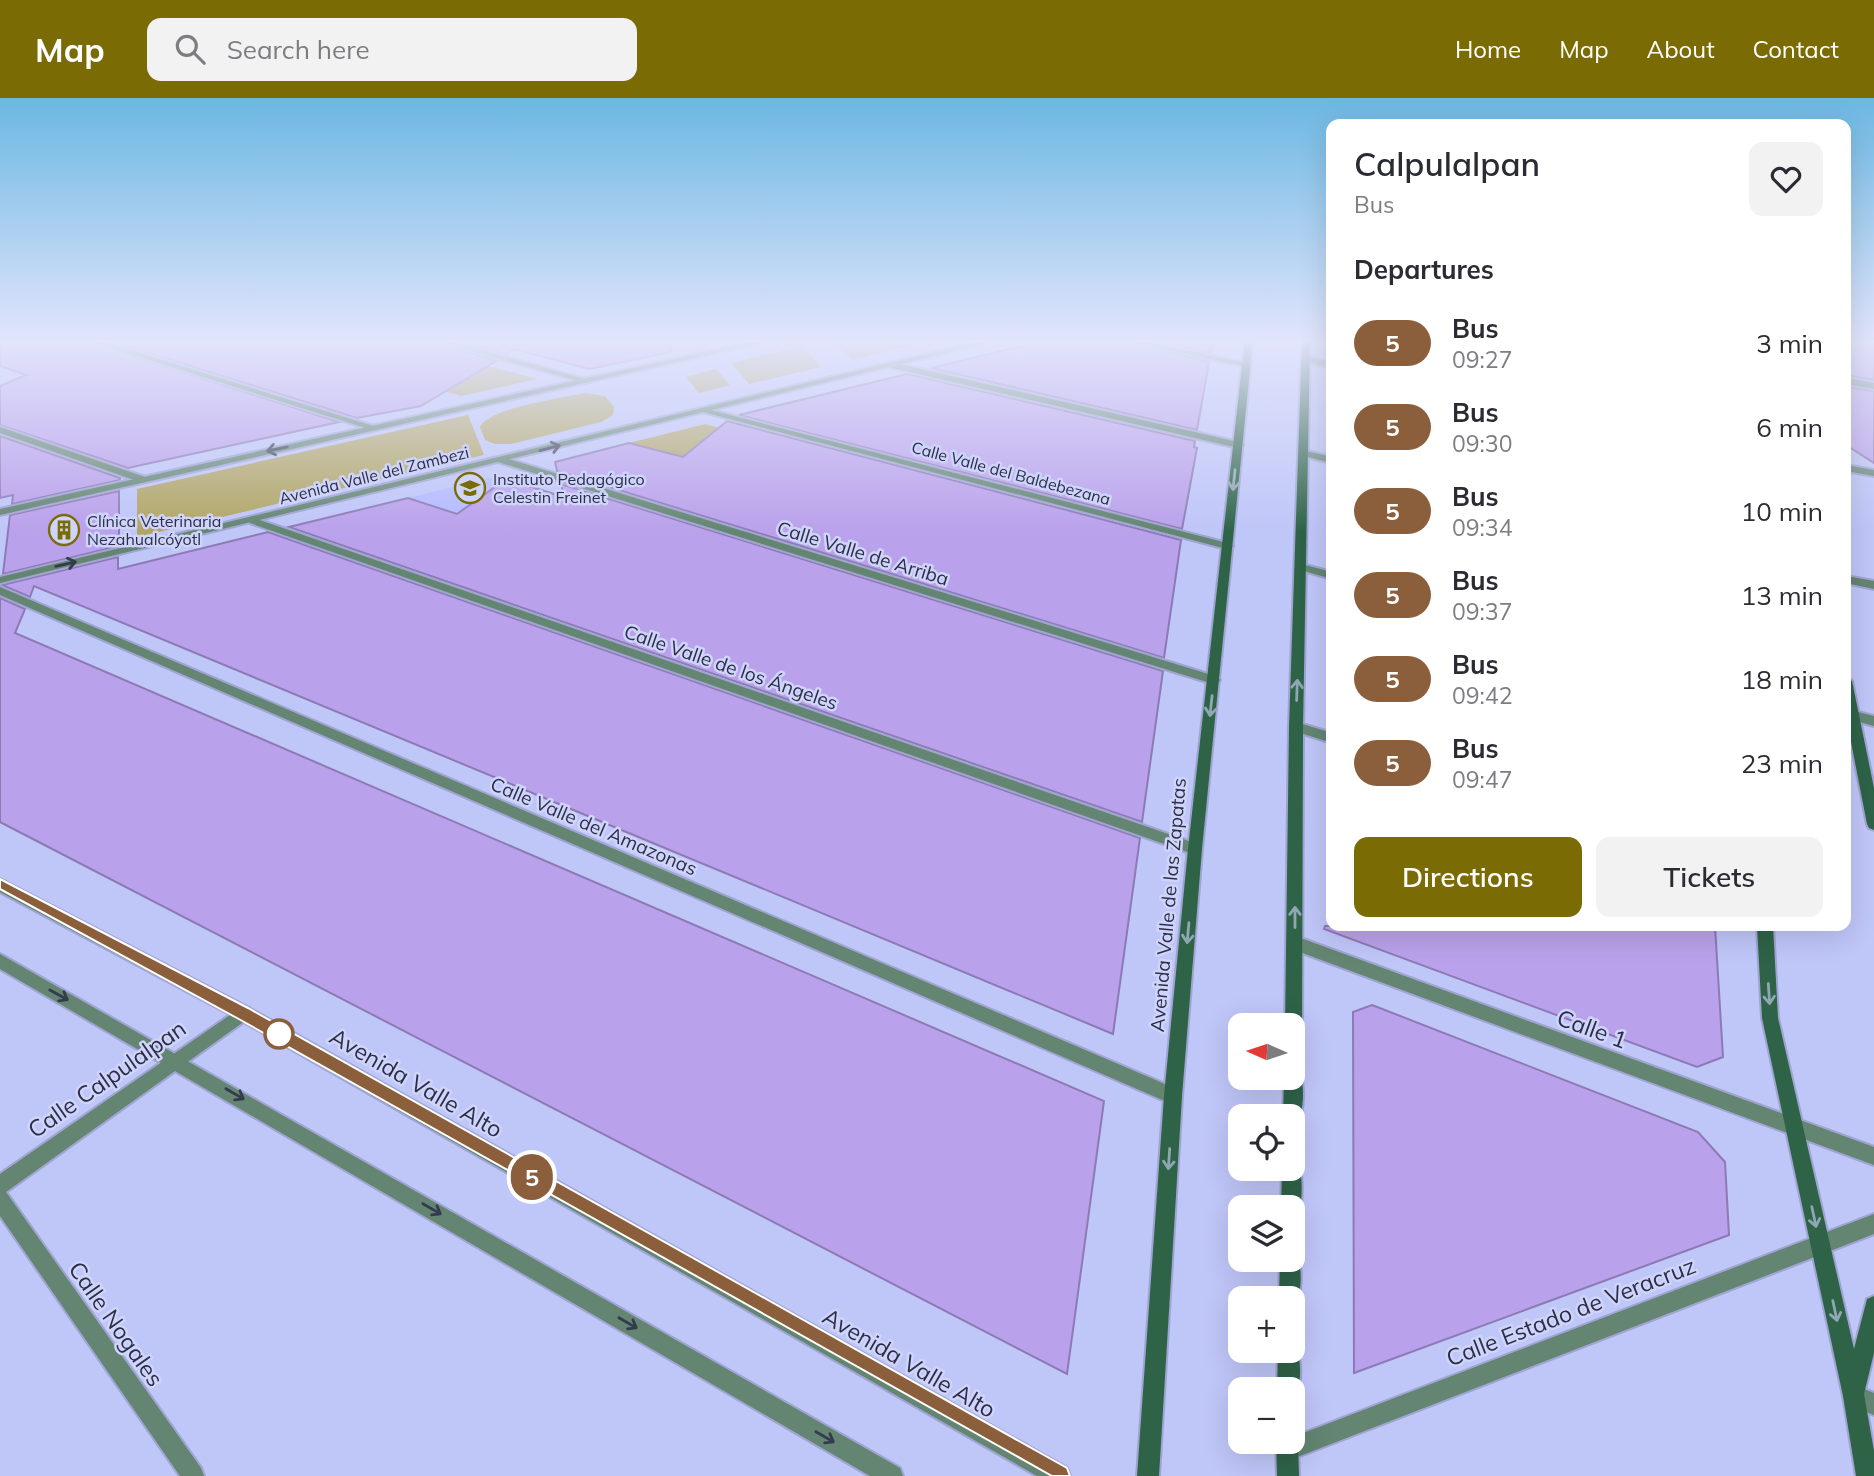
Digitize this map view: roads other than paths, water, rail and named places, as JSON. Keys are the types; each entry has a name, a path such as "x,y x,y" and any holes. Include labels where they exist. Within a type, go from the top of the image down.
{"main road":[{"name":"Avenida Valle de las Zapatas","path":"1148,1476 1173,1096 1195,849 1243,403"},
{"path":"1293,1013 1296,727 1304,403"},
{"path":"1851,703 1874,824"},
{"path":"1765,931 1770,1018 1820,1244 1864,1400"},
{"path":"1867,1476 1864,1400 1874,1306"},
{"path":"1287,1454 1288,1476"}],"street":[{"path":"294,403 374,428"},
{"path":"0,512 486,403"},
{"name":"Avenida Valle del Zambezi","path":"0,580 734,403"},
{"path":"1057,403 1238,445"},
{"name":"Calle Valle del Baldebezana","path":"706,410 1227,546"},
{"path":"0,430 141,479"},
{"path":"1303,453 1326,459"},
{"name":"Calle Valle de Arriba","path":"502,460 1214,680"},
{"path":"1851,469 1874,473"},
{"name":"Calle Valle de los Ángeles","path":"254,520 1195,849"},
{"path":"1301,567 1326,574"},
{"path":"1851,580 1874,585"},
{"name":"Calle Valle del Amazonas","path":"0,591 1173,1096"},
{"path":"1854,716 1874,721"},
{"path":"1296,727 1326,736"},
{"name":"Avenida Valle Alto","path":"0,885 243,1013 1059,1476"},
{"name":"Calle 1","path":"1295,943 1874,1156"},
{"path":"0,961 176,1060 892,1476"},
{"name":"Calle Calpulalpan","path":"0,1185 243,1013"},
{"name":"Calle Nogales","path":"0,1199 193,1476"},
{"name":"Calle Estado de Veracruz","path":"1305,1439 1874,1224"}],"place":[{"name":"Instituto Pedagógico Celestin Freinet","path":"470,488"},
{"name":"Clínica Veterinaria Nezahualcóyotl","path":"64,530"}]}
